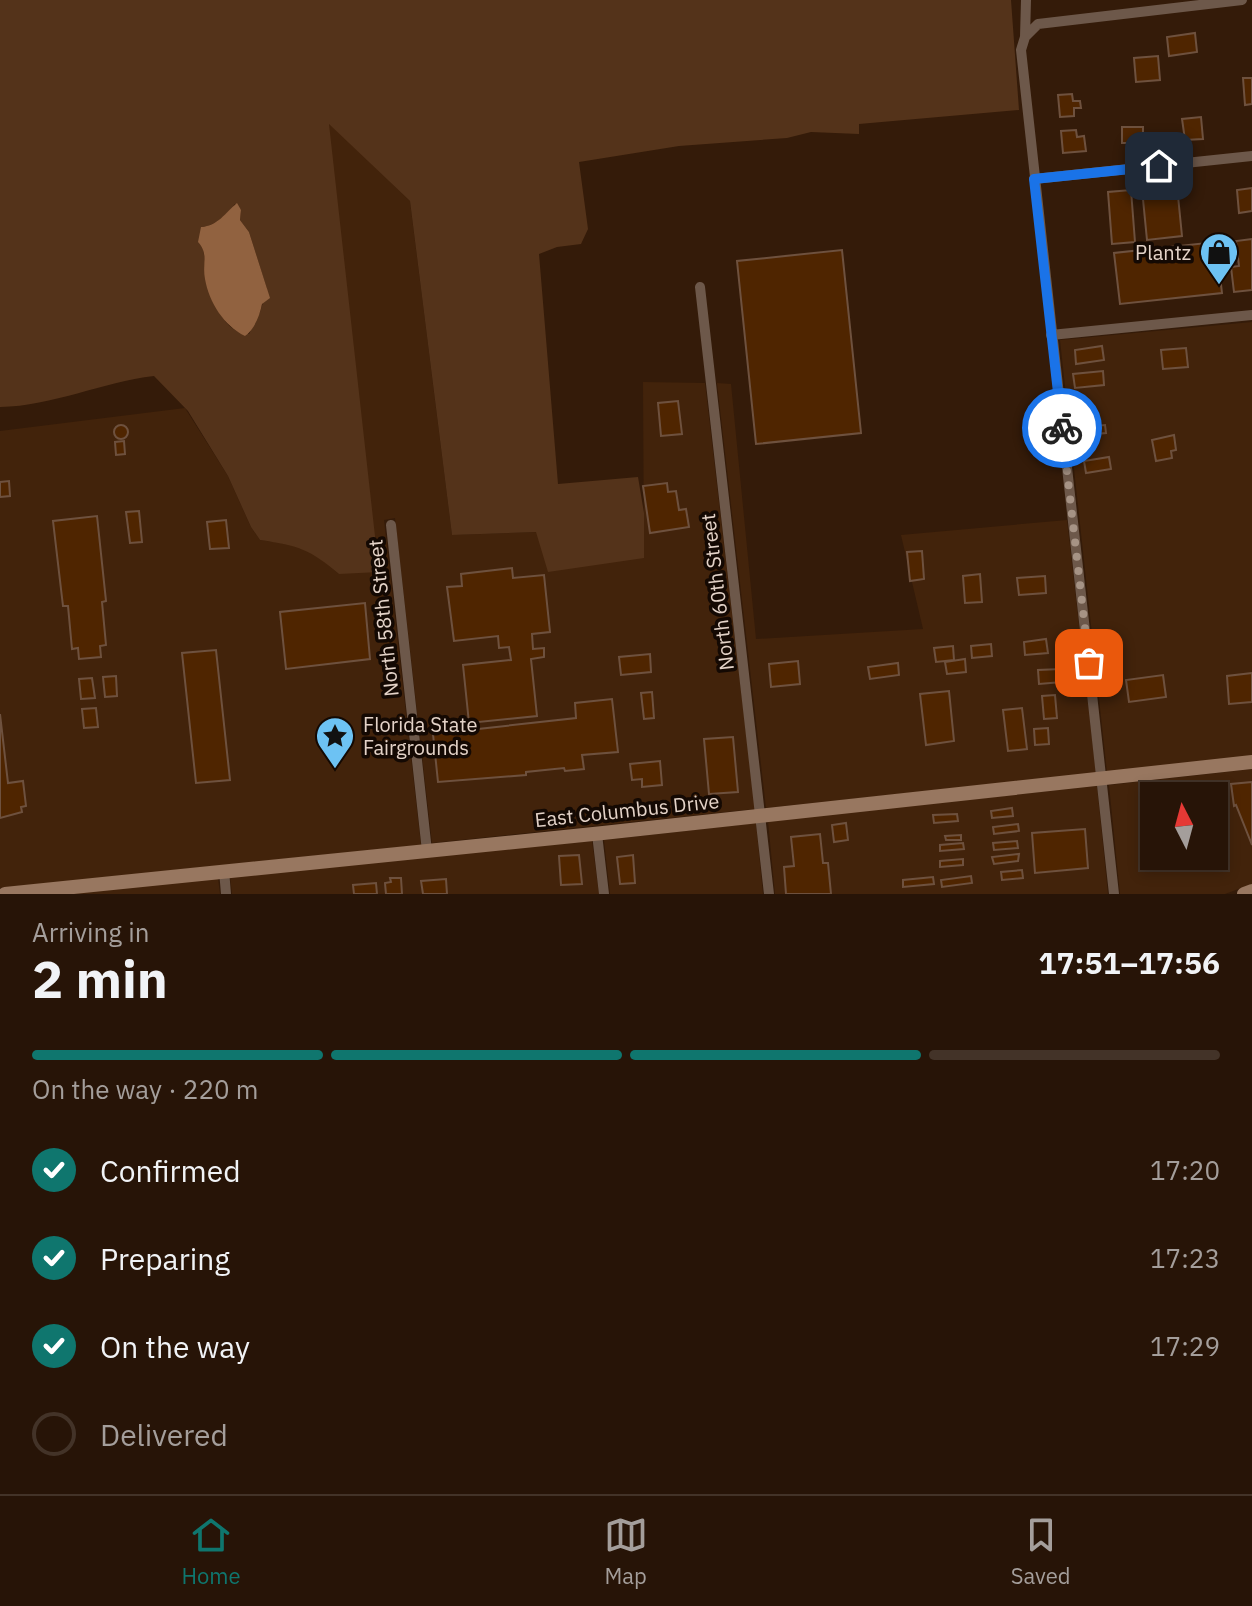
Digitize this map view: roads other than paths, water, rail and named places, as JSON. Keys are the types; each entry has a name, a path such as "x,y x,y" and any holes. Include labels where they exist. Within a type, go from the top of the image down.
{"main road":[{"name":"East Columbus Drive","path":"5,894 597,834 1252,762"},
{"path":"1244,894 1252,891"}],"street":[{"path":"1026,0 1025,37 1021,50 1114,894"},
{"path":"1025,37 1038,24 1242,0"},
{"path":"1034,179 1252,156"},
{"name":"North 60th Street","path":"700,287 769,894"},
{"path":"1051,335 1252,315"},
{"name":"North 58th Street","path":"391,525 427,851"},
{"path":"597,834 604,894"},
{"path":"224,870 226,894"}],"place":[{"name":"Plantz","path":"1219,286"},
{"name":"Florida State Fairgrounds","path":"335,770"}]}
